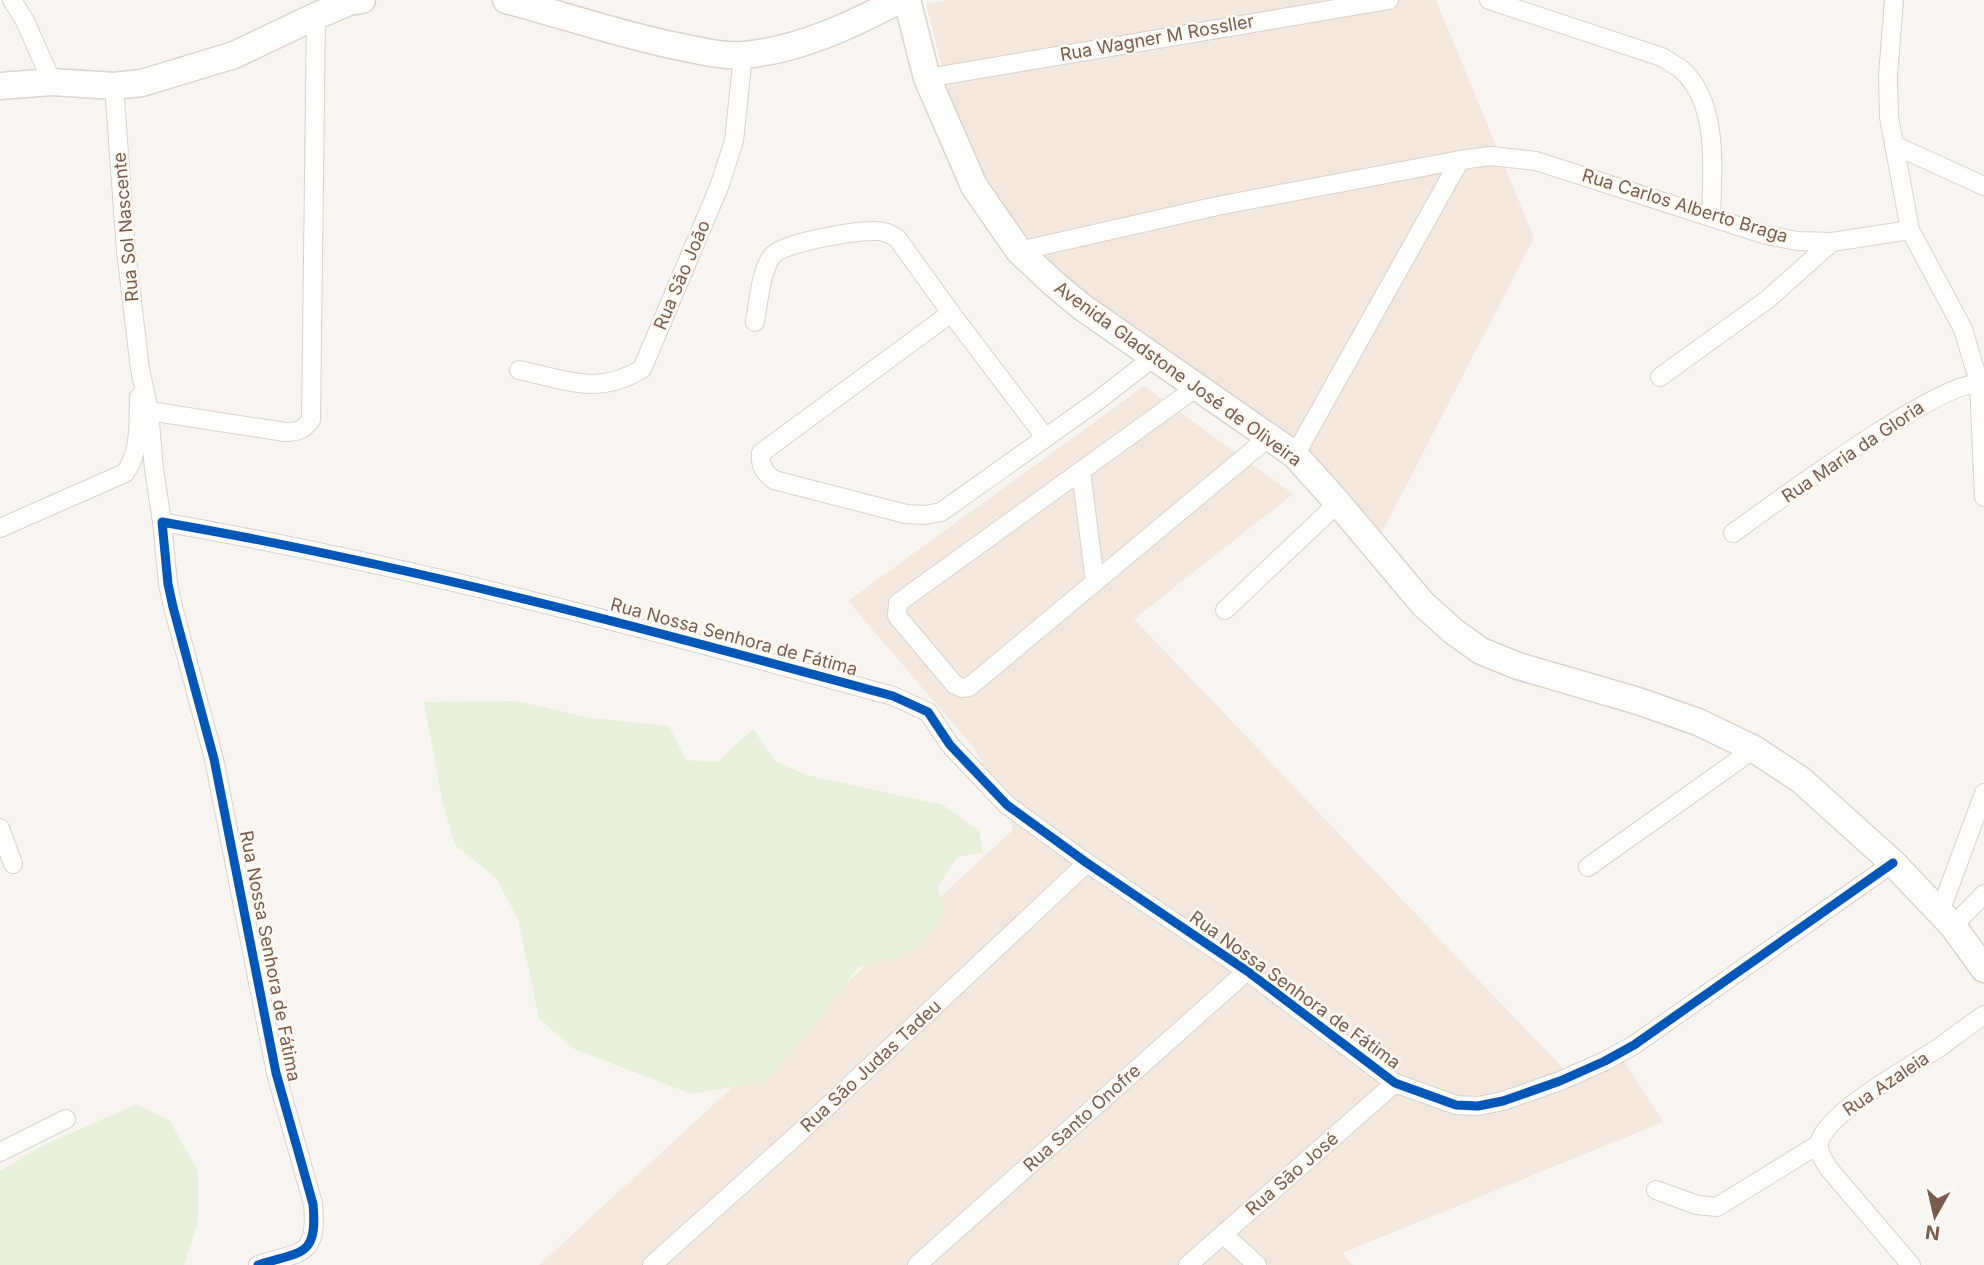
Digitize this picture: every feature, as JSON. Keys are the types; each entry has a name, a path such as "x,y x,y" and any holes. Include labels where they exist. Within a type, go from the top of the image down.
{"main road":[{"path":"0,86 52,82 114,86 142,83 234,55 316,16 349,2 362,0"},
{"path":"506,0 635,37 702,51 743,55 787,47 860,20 900,0"},
{"name":"Avenida Gladstone José de Oliveira","path":"907,0 927,78 974,186 1020,251 1052,282 1082,307 1294,455 1423,604 1481,651 1518,666 1638,701 1698,722 1754,749 1801,780 1893,863 1947,919 1984,969"}],"street":[{"path":"12,0 25,21 52,82"},
{"name":"Rua Wagner M Rossller","path":"927,78 1389,0"},
{"path":"1489,0 1653,53 1681,70 1694,85 1710,131 1711,217"},
{"path":"1894,0 1888,76 1889,117 1894,145 1910,230 1963,329 1982,384 1984,497"},
{"path":"149,411 285,432 297,432 305,428 311,420 316,16"},
{"name":"Rua São João","path":"519,370 597,386 613,383 642,369 719,187 734,141 743,55"},
{"name":"Rua Sol Nascente","path":"114,86 126,251 162,522"},
{"path":"1894,145 1984,186"},
{"name":"Rua Carlos Alberto Braga","path":"1020,251 1217,206 1490,156 1536,161 1766,235 1832,242 1910,230"},
{"path":"1294,455 1460,160"},
{"path":"755,322 766,266 774,254 787,247 843,233 886,232 897,238 1045,437"},
{"path":"1660,377 1768,299 1832,242"},
{"path":"951,313 761,453 765,472 774,480 906,514 941,512 1096,402 1154,357"},
{"name":"Rua Sol Nascente","path":"0,528 125,473 132,463 137,446 140,369"},
{"name":"Rua Maria da Gloria","path":"1733,533 1914,409 1937,397 1982,384"},
{"path":"1198,387 898,603 896,613 955,685 970,687 1269,437"},
{"path":"1081,471 1095,582"},
{"path":"1225,610 1338,503"},
{"name":"Rua Nossa Senhora de Fátima","path":"258,1265 299,1255 312,1242 313,1204 276,1073 214,760 168,584 162,522 267,540 394,567 608,619 893,696 928,712 950,745 1007,805 1087,863 1247,971 1395,1083 1456,1105 1478,1106 1503,1101 1605,1061 1674,1019 1893,863"},
{"path":"1588,867 1754,749"},
{"path":"1947,919 1984,793"},
{"path":"0,828 13,864"},
{"name":"Rua São Judas Tadeu","path":"652,1265 797,1135 1087,863"},
{"path":"1947,919 1984,894"},
{"name":"Rua Santo Onofre","path":"917,1265 1247,971"},
{"name":"Rua Azaleia","path":"1819,1144 1834,1120 1851,1105 1940,1047 1984,1014"},
{"name":"Rua São José","path":"1188,1265 1395,1083"},
{"path":"0,1153 66,1119"},
{"path":"1656,1190 1696,1205 1717,1207 1819,1144 1821,1156 1829,1169 1911,1265"},
{"path":"1223,1234 1257,1265"}],"shaded area":[{"path":"950,0 1436,0 1534,238 1380,536 1072,297 1027,249 979,177 950,98 926,4"},
{"path":"1144,386 1293,494 1134,619 1576,1082 1623,1059 1663,1122 1342,1253 1353,1265 539,1265 1013,830 1007,805 973,747 848,601"}],"green space":[{"path":"517,701 590,718 669,726 686,760 717,762 753,729 775,761 806,775 943,805 979,831 983,852 957,857 938,887 944,913 919,945 890,959 858,967 808,1032 764,1081 692,1094 574,1049 539,1018 518,919 496,878 455,845 442,800 424,702"},
{"path":"137,1104 170,1121 198,1172 198,1222 184,1265 0,1265 0,1171 44,1145"}],"cycle path":[{"path":"258,1265 304,1250 313,1234 313,1204 276,1073 214,759 168,584 162,522 347,558 530,600 893,696 928,712 950,745 1007,805 1087,863 1247,971 1395,1083 1456,1105 1478,1106 1503,1101 1560,1081 1634,1045 1893,863"}]}
